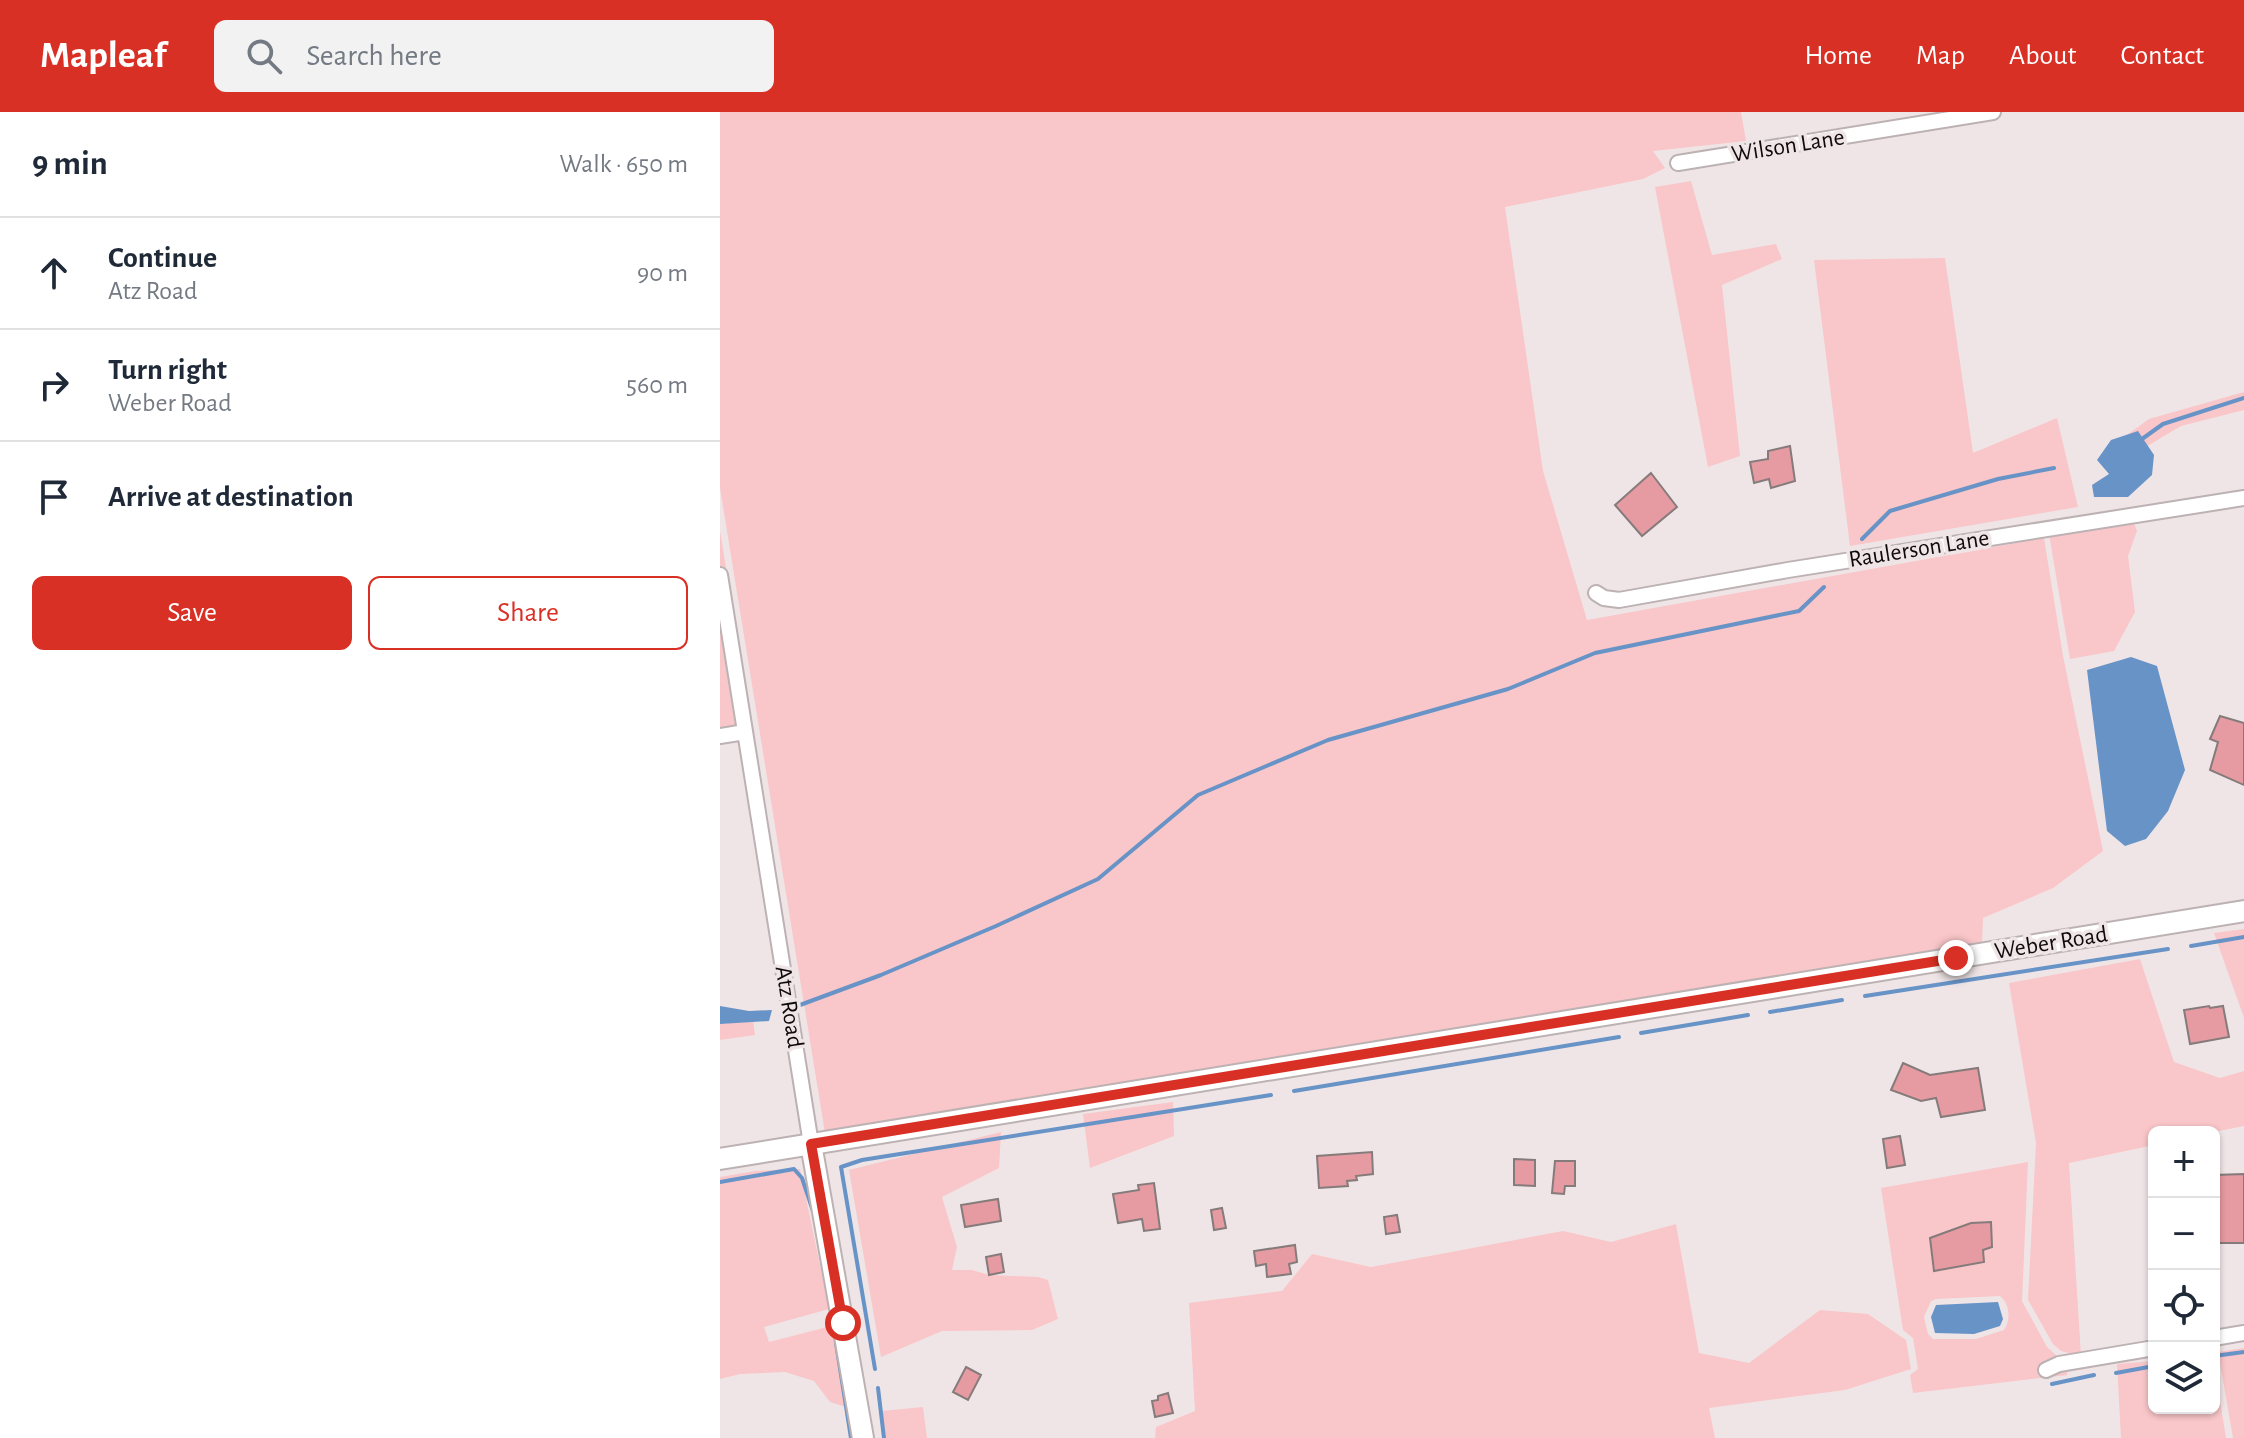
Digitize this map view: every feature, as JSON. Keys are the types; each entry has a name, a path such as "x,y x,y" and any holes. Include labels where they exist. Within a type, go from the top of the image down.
{"street":[{"name":"Wilson Lane","path":"1678,163 1993,112"},
{"name":"Raulerson Lane","path":"1596,593 1604,598 1619,600 2244,498"},
{"name":"Atz Road","path":"720,575 811,1144 863,1438"},
{"path":"720,736 745,732"},
{"name":"Weber Road","path":"720,1159 2244,911"},
{"path":"2220,1337 2244,1333"},
{"path":"2046,1370 2059,1364 2148,1349"}],"shaded area":[{"path":"720,112 1741,112 1746,141 1653,151 1665,168 1643,179 1505,207 1543,471 1587,620 2044,538 2063,656 2103,851 2053,888 1983,918 1982,943 825,1133 720,488"},
{"path":"1691,181 1712,255 1776,244 1782,259 1722,285 1740,456 1708,467 1655,187"},
{"path":"1945,258 1973,453 2057,418 2078,507 1850,546 1814,260"},
{"path":"2244,392 2244,410 2181,426 2134,454 2120,440 2149,419"},
{"path":"2133,521 2137,531 2128,556 2135,612 2114,651 2070,659 2049,534"},
{"path":"720,531 753,732 720,739"},
{"path":"2244,929 2244,1018 2214,933"},
{"path":"2140,959 2174,1062 2220,1078 2244,1071 2244,1126 2220,1131 2220,1126 2148,1126 2148,1146 2069,1163 2081,1356 2061,1351 2053,1344 2028,1300 2036,1143 2009,983"},
{"path":"753,1020 755,1035 720,1040 720,1024"},
{"path":"1173,1102 1174,1136 1090,1168 1083,1114"},
{"path":"1001,1132 999,1168 942,1197 957,1247 952,1270 1048,1280 1058,1319 1032,1330 942,1331 881,1357 849,1170"},
{"path":"2028,1162 2022,1301 2047,1347 2066,1359 2067,1375 1913,1393 1910,1375 1918,1369 1913,1338 1903,1330 1881,1188","holes":["2000,1296 2008,1312 2004,1330 1976,1339 1933,1339 1928,1334 1924,1317 1931,1301"]},
{"path":"800,1169 829,1309 764,1327 769,1342 843,1323 859,1411 830,1402 814,1381 785,1372 740,1374 720,1379 720,1177 755,1171"},
{"path":"1676,1224 1699,1353 1749,1363 1820,1310 1868,1314 1906,1340 1911,1369 1845,1390 1709,1408 1715,1438 1155,1438 1156,1427 1195,1411 1189,1303 1282,1291 1312,1254 1371,1267 1563,1231 1611,1242"},
{"path":"2244,1348 2244,1438 2233,1438 2220,1352"},
{"path":"2148,1361 2148,1414 2220,1414 2220,1401 2226,1438 2121,1438 2117,1364"},
{"path":"923,1407 927,1438 886,1438 882,1411"}],"water":[{"path":"2138,431 2154,455 2152,475 2128,497 2094,497 2092,485 2109,474 2097,460 2111,440"},
{"path":"2131,657 2157,666 2185,770 2168,811 2146,839 2125,846 2107,831 2087,670"},
{"path":"720,1006 749,1011 772,1010 769,1021 720,1024"},
{"path":"1998,1302 2003,1319 2000,1326 1974,1334 1935,1333 1931,1317 1936,1305"}],"building":[{"path":"1790,446 1795,481 1771,488 1769,479 1754,483 1750,462 1768,459 1768,451"},
{"path":"1651,473 1677,507 1642,536 1615,505"},
{"path":"2220,716 2244,723 2244,785 2210,770 2218,742 2210,739"},
{"path":"2223,1006 2229,1037 2190,1044 2184,1010"},
{"path":"1903,1063 1930,1075 1978,1068 1985,1110 1941,1117 1936,1098 1921,1101 1891,1090"},
{"path":"1900,1136 1905,1165 1887,1168 1883,1139"},
{"path":"1372,1152 1373,1174 1356,1176 1357,1180 1347,1181 1348,1186 1319,1188 1317,1156"},
{"path":"1514,1159 1535,1160 1535,1186 1514,1185"},
{"path":"1555,1161 1575,1161 1575,1186 1565,1186 1564,1194 1552,1193"},
{"path":"2244,1174 2244,1243 2220,1243 2220,1175"},
{"path":"1154,1183 1160,1229 1144,1231 1142,1219 1118,1223 1113,1194 1139,1190 1138,1185"},
{"path":"998,1199 1001,1221 965,1227 961,1205"},
{"path":"1222,1208 1226,1228 1214,1230 1211,1210"},
{"path":"1397,1215 1400,1232 1386,1234 1384,1217"},
{"path":"1991,1222 1992,1247 1983,1250 1984,1262 1934,1271 1930,1238 1971,1223"},
{"path":"1295,1245 1297,1262 1289,1264 1291,1274 1267,1277 1266,1264 1256,1266 1254,1251"},
{"path":"1001,1254 1004,1272 989,1275 986,1257"},
{"path":"966,1367 981,1375 968,1400 953,1392"},
{"path":"1168,1393 1173,1413 1155,1417 1152,1401"}],"waterway":[{"path":"2142,439 2163,424 2244,398"},
{"path":"1862,539 1890,511 1998,479 2054,468"},
{"path":"800,1005 881,975 1098,879 1198,795 1328,740 1508,689 1595,653 1799,611 1824,587"},
{"path":"2191,946 2244,937"},
{"path":"1865,996 2168,949"},
{"path":"1770,1012 1842,1000"},
{"path":"1641,1033 1748,1015"},
{"path":"1294,1091 1619,1037"},
{"path":"875,1369 841,1167 862,1160 1271,1095"},
{"path":"720,1182 794,1169 802,1178 813,1211"},
{"path":"836,1343 851,1438"},
{"path":"2220,1355 2244,1352"},
{"path":"2116,1373 2148,1367"},
{"path":"2052,1384 2094,1375"},
{"path":"878,1388 884,1438"}],"route":[{"path":"843,1323 811,1144 1956,958"}]}
